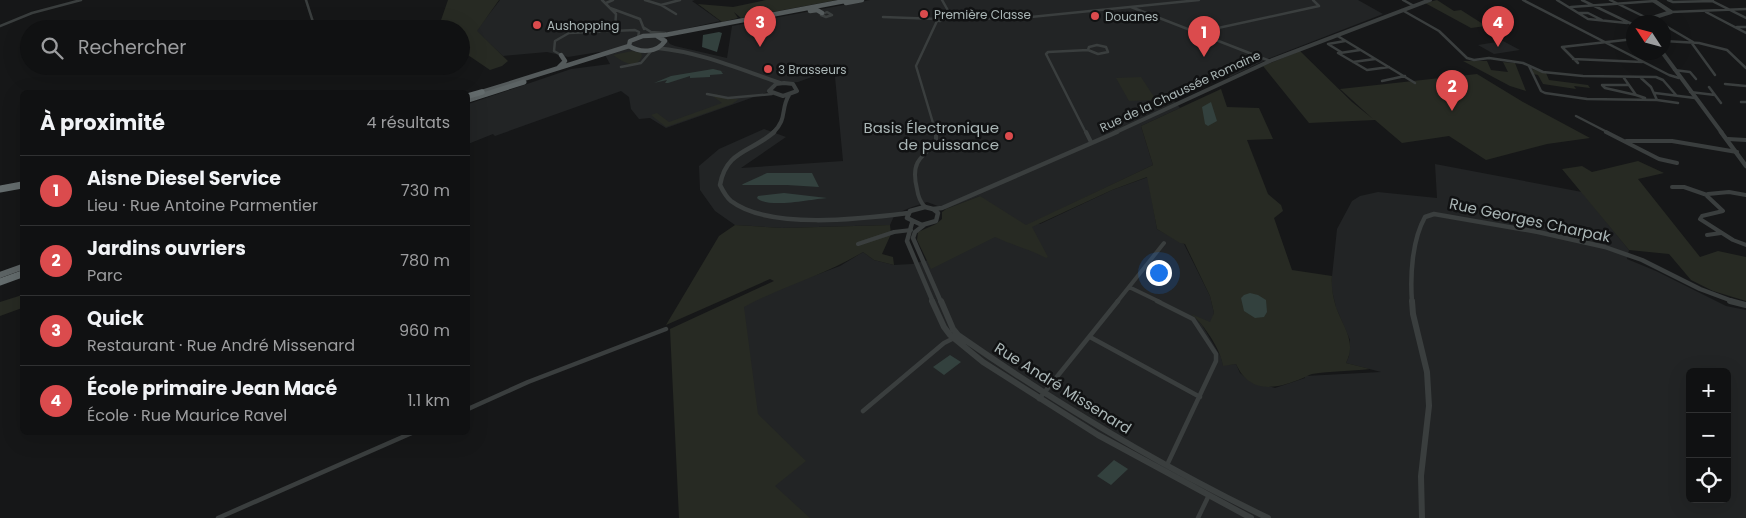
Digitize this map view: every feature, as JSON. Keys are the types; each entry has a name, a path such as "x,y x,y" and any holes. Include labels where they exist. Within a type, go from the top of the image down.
{"highway":[{"path":"470,97 524,82"},
{"path":"470,97 482,92"},
{"path":"0,191 20,187"},
{"path":"0,278 20,272"}],"main road":[{"path":"629,46 630,41 638,37 657,36 850,0"},
{"path":"752,20 815,10 825,13 825,9 863,0"},
{"path":"482,92 607,55 655,49 664,42 693,31 863,0"},
{"path":"657,36 664,42"},
{"path":"524,82 629,46 639,50"},
{"path":"553,70 565,62 565,59 560,55"}],"street":[{"path":"0,26 32,13 81,0"},
{"path":"306,0 312,20"},
{"path":"602,0 616,14 615,29"},
{"path":"606,3 614,0"},
{"path":"645,0 661,5 676,14"},
{"path":"661,5 680,0"},
{"path":"942,0 949,17"},
{"path":"883,17 937,22 949,17 1008,19 1199,0"},
{"path":"1195,33 1319,6 1313,0"},
{"path":"1403,0 1414,6"},
{"name":"Rue de la Chaussée Romaine","path":"933,209 942,208 1270,61 1430,0"},
{"path":"1524,0 1666,73 1678,76"},
{"path":"1557,0 1588,19 1626,23"},
{"path":"1582,0 1626,23"},
{"path":"1610,0 1640,15"},
{"path":"1570,7 1654,0 1671,12"},
{"path":"1668,0 1671,2 1712,0 1746,18"},
{"path":"1688,0 1694,1"},
{"path":"925,207 920,202 913,176 914,169 920,156 938,142 916,66 937,22 943,19 946,7"},
{"path":"1131,7 1270,61"},
{"path":"610,8 636,17 642,21 644,27 651,35"},
{"path":"1663,15 1671,12 1746,9"},
{"path":"1402,10 1439,31 1467,58 1489,58 1523,63 1543,72 1660,79 1676,95"},
{"path":"1704,12 1746,32"},
{"path":"1579,13 1588,13 1602,21"},
{"path":"644,27 647,30 658,33 694,29"},
{"path":"560,55 554,51 555,41 570,33 635,30 644,27"},
{"path":"1735,27 1746,27"},
{"path":"570,33 615,29 620,31"},
{"path":"1671,29 1692,42 1715,75"},
{"path":"635,30 639,33 638,37"},
{"path":"1336,35 1414,83"},
{"path":"1578,63 1562,47 1626,40"},
{"path":"1345,41 1328,44 1366,70 1389,67"},
{"path":"1671,41 1692,42 1727,50 1746,68"},
{"path":"664,42 678,50"},
{"path":"1088,50 1089,47 1097,45 1104,46 1109,50 1104,54 1088,50 1055,50 1046,54 1091,142"},
{"path":"621,67 641,63 655,49 678,50 714,59 761,78 797,87 797,91 790,95 784,105 784,116 778,129 767,138 738,154 724,168 720,185 728,199 745,209 776,217 813,220 908,216 920,202"},
{"path":"629,66 642,58 639,50"},
{"path":"1340,53 1360,50"},
{"path":"1573,58 1644,62"},
{"path":"1352,62 1375,59"},
{"path":"1667,60 1690,92 1728,139 1746,166"},
{"path":"1529,66 1542,92 1587,98 1657,100 1678,103"},
{"path":"1674,70 1690,72 1696,78"},
{"path":"1382,81 1405,76"},
{"path":"1624,77 1636,95"},
{"path":"761,78 784,105"},
{"path":"1641,78 1645,79 1655,93 1657,100"},
{"path":"707,94 717,94 730,99 755,94 780,83"},
{"path":"1725,84 1746,86"},
{"path":"1629,85 1602,85 1605,88 1649,100"},
{"path":"1709,87 1721,103"},
{"path":"1690,92 1715,95"},
{"path":"1655,93 1695,98"},
{"path":"755,94 790,95"},
{"path":"1741,102 1746,102"},
{"path":"1576,116 1665,162 1677,163"},
{"path":"1728,139 1746,140"},
{"path":"1626,141 1672,141 1737,152"},
{"path":"1672,187 1684,186 1707,195 1723,210 1702,216 1700,219 1721,233 1746,245"},
{"path":"1707,195 1729,192 1746,195"},
{"path":"916,208 925,207 933,209 938,213"},
{"name":"Rue de la Chaussée Romaine","path":"924,225 936,221 938,213 942,208"},
{"name":"Rue Georges Charpak","path":"1422,518 1421,476 1429,406 1427,372 1413,314 1411,287 1415,251 1424,217 1429,215 1447,215 1608,248 1653,265 1713,295 1746,305"},
{"path":"908,216 912,226 907,241 909,248 916,247 913,235 924,225"},
{"path":"858,244 912,226 924,225"},
{"path":"1706,235 1721,233"},
{"path":"1042,396 1164,243"},
{"name":"Rue André Missenard","path":"916,247 955,337"},
{"name":"Rue André Missenard","path":"909,248 944,327 955,337 1096,435 1268,518"},
{"path":"1129,287 1193,319 1216,354 1216,361 1200,397 1165,468"},
{"path":"470,408 566,366 666,328"},
{"path":"863,411 955,337"},
{"path":"1090,337 1200,397"},
{"path":"218,518 407,435"},
{"name":"Rue André Missenard","path":"1165,468 1208,496 1251,518"},
{"path":"1198,518 1212,490"}],"shaded area":[{"path":"448,0 499,0 477,31 508,61 502,66 490,70 470,56 470,20 441,20"},
{"path":"500,0 695,0 692,1 720,21 662,34 670,44 675,46 727,58 732,26 870,0 1358,0 1383,14 1270,58 1230,77 1218,72 1170,96 1180,108 1141,126 1153,165 1030,224 1040,224 1112,190 1148,177 1157,229 1184,244 1210,296 1214,313 1210,323 1194,316 1202,325 1221,357 1223,365 1236,364 1240,373 1250,381 1275,388 1305,378 1305,376 1381,372 1346,363 1349,356 1350,340 1336,308 1331,286 1337,229 1352,201 1360,196 1378,192 1437,198 1435,164 1582,192 1629,250 1627,259 1656,271 1726,306 1746,310 1746,518 680,518 672,334 744,306 773,291 840,266 863,252 874,260 894,265 912,264 929,260 980,196 946,209 927,202 895,214 890,225 782,228 735,225 715,211 700,190 699,166 719,149 764,129 786,137 741,168 843,161 835,77 845,65 798,82 773,84 768,92 666,128 650,118 639,119 631,109 629,97 621,91 470,143 470,103 571,69 610,64 604,53 599,52 568,57 547,52 503,56 476,31"},
{"path":"766,0 837,0 741,18 734,12 738,18 722,22 698,4 733,7"},
{"path":"1437,0 1454,11 1461,10 1486,26 1471,28 1425,3"},
{"path":"722,33 717,52 702,47 703,35"},
{"path":"1503,41 1520,50 1494,54 1478,45"},
{"path":"632,51 641,53 642,56 639,61 633,64 629,64 613,55"},
{"path":"1300,51 1352,102 1373,119 1340,89 1477,74 1523,102 1590,138 1547,144 1486,160 1449,136 1402,143 1375,120 1309,123 1263,66"},
{"path":"1463,61 1487,61 1491,70 1508,72 1503,62 1515,63 1526,91 1510,86"},
{"path":"713,69 730,73 721,71 723,74 710,75 710,77 690,78 690,76 668,83 665,83 667,80 654,83 671,76"},
{"path":"1532,69 1546,73 1549,80 1588,85 1590,88 1574,86 1576,89 1543,84 1538,75 1533,74"},
{"path":"1141,77 1156,100 1129,101 1116,78"},
{"path":"1221,89 1227,107 1259,108 1273,139 1247,140 1268,194 1281,205 1283,211 1274,218 1292,270 1332,276 1335,303 1350,341 1349,355 1346,363 1370,369 1312,374 1284,385 1265,387 1249,381 1236,364 1223,366 1211,338 1191,314 1210,322 1214,313 1210,296 1185,244 1157,229 1147,177 1112,190 1032,227 1048,257 1046,258 995,237 931,269 917,240 918,232 936,224 942,219 942,212 946,209 980,196 1026,225 1153,165 1141,126"},
{"path":"710,94 730,99 739,99 732,104 666,127 651,115 657,113 669,122 722,103"},
{"path":"1211,102 1217,121 1208,126 1205,124 1202,107"},
{"path":"1638,161 1664,173 1638,179 1700,257 1718,251 1746,257 1746,301 1713,291 1691,280 1669,254 1629,250 1562,169 1582,166 1592,172"},
{"path":"767,173 812,173 819,187 742,185"},
{"path":"784,193 827,198 770,203 757,198 758,196"},
{"path":"735,225 782,228 890,225 891,234 882,254 893,257 894,265 874,260 863,252 744,307 758,414 806,461 775,486 810,518 679,518 670,329 774,281 770,279 666,325 719,236"},
{"path":"1250,293 1266,300 1267,312 1264,317 1255,318 1244,311 1241,298"},
{"path":"20,296 20,309 0,316 0,302"},
{"path":"950,355 961,362 944,375 933,367"},
{"path":"1114,460 1128,469 1111,485 1097,476"}],"place":[{"name":"Première Classe","path":"924,14"},
{"name":"Douanes","path":"1095,16"},
{"name":"Aushopping","path":"537,25"},
{"name":"Quick","path":"760,47"},
{"name":"École primaire Jean Macé","path":"1498,47"},
{"name":"Aisne Diesel Service","path":"1204,57"},
{"name":"3 Brasseurs","path":"768,69"},
{"name":"Jardins ouvriers","path":"1452,111"},
{"name":"Basis Électronique de puissance","path":"1009,136"}]}
